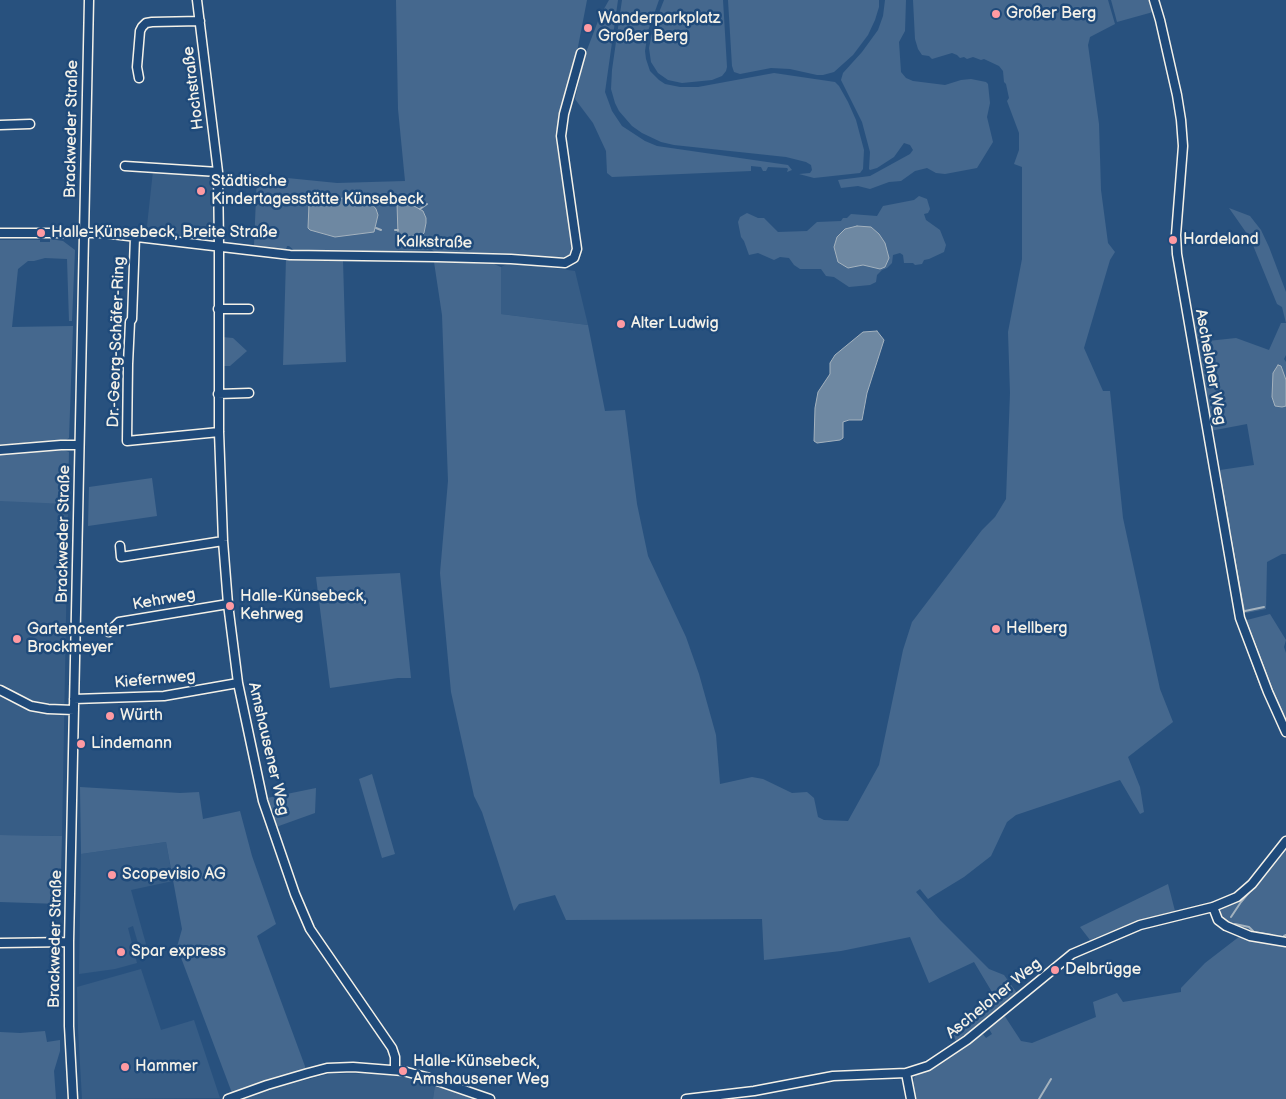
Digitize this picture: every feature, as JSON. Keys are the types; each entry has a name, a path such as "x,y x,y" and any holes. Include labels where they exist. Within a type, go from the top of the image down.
{"street":[{"name":"Brackweder Straße","path":"72,1097 69,1026 69,942 89,0"},
{"name":"Hochstraße","path":"197,0 218,172 220,246"},
{"name":"Ascheloher Weg","path":"1154,0 1177,95 1181,120 1183,146 1176,235 1177,254 1240,618 1268,692 1286,732"},
{"path":"139,78 137,67 142,26 152,22 200,21"},
{"name":"Kalkstraße","path":"0,233 103,233 290,255 511,259 566,263 574,258 577,249 561,136 564,114 581,53"},
{"path":"0,125 30,124"},
{"path":"125,166 218,172"},
{"name":"Dr.-Georg-Schäfer-Ring","path":"135,237 132,318 130,322 128,355 127,441 219,432"},
{"path":"219,432 218,309 220,246"},
{"path":"218,309 249,309"},
{"path":"218,394 249,394"},
{"name":"Amshausener Weg","path":"219,432 223,541 228,604 238,683 261,793 293,888 310,930 392,1048 395,1056 395,1070"},
{"path":"0,450 79,445"},
{"path":"120,546 122,557 223,541"},
{"name":"Kehrweg","path":"109,632 119,622 228,604"},
{"name":"Kiefernweg","path":"74,699 164,696 238,683"},
{"path":"0,690 30,706 74,710"},
{"name":"Ascheloher Weg","path":"686,1099 754,1091 833,1076 906,1073 928,1066 967,1040 1072,954 1140,925 1213,907 1237,897 1252,884 1286,841"},
{"path":"1213,907 1218,920 1226,926 1250,936 1286,942"},
{"path":"0,943 69,942"},
{"path":"228,1099 267,1085 327,1068 354,1067 395,1070 426,1077 490,1099"},
{"path":"906,1073 911,1099"}],"shaded area":[{"path":"396,0 587,0 577,52 555,135 573,246 569,255 562,258 436,253 432,250 371,253 296,252 289,246 287,246 286,250 254,245 257,175 337,183 405,181 398,109"},
{"path":"609,0 618,0 605,92 612,111 622,126 645,141 657,146 788,165 792,170 787,172 787,168 768,167 766,171 763,171 761,167 751,166 751,171 612,177 607,173 606,151 593,123 575,99 585,55 600,16"},
{"path":"622,0 659,0 648,31 645,51 650,71 665,84 680,87 698,87 774,73 835,82 848,102 856,120 864,150 863,169 860,173 814,178 799,174 810,173 812,170 811,165 806,162 786,157 674,145 661,142 632,126 619,111 611,89"},
{"path":"664,0 723,0 727,67 722,76 712,80 682,83 668,80 658,73 651,62 649,48 653,28"},
{"path":"728,0 879,0 879,7 868,35 853,55 834,72 817,75 790,69 771,68 740,74 734,72 732,66"},
{"path":"885,0 906,0 905,31 899,42 901,72 906,78 913,81 945,85 971,79 988,84 990,103 987,117 993,142 977,168 945,174 936,173 927,168 915,171 901,181 889,182 870,189 858,186 841,188 838,180 870,176 910,154 913,150 910,145 904,143 894,157 877,168 870,170 870,152 862,122 841,80 843,73 878,30 883,16"},
{"path":"913,0 1108,0 1115,24 1090,37 1088,45 1099,124 1101,190 1108,243 1115,252 1110,260 1084,348 1103,391 1110,391 1123,518 1160,689 1173,722 1128,757 1140,787 1144,812 1140,814 1120,780 1016,815 1007,822 991,856 964,877 928,899 920,889 916,892 940,920 989,969 1004,975 1017,993 957,1042 951,1033 995,997 974,962 929,983 910,937 841,951 764,960 762,919 566,920 555,895 519,904 514,911 482,812 474,796 451,692 440,573 448,481 442,315 434,262 489,262 501,267 501,314 588,325 605,411 625,410 637,504 648,556 686,637 699,674 716,735 720,784 752,777 763,779 792,793 807,792 814,798 818,817 824,820 848,821 879,765 903,650 912,622 982,530 995,517 1006,499 1010,393 1008,332 1022,259 1022,167 1014,164 1019,150 1019,133 1007,101 1009,98 1003,71 999,66 984,59 981,60 973,57 967,59 964,57 960,58 952,53 932,59 929,56 922,55 915,39"},
{"path":"1111,0 1150,0 1153,12 1117,22"},
{"path":"153,171 215,174 216,233 201,231 200,237 195,236 194,238 144,232 145,226 147,226"},
{"path":"919,196 927,199 930,209 928,213 924,214 926,220 940,230 946,245 944,252 924,260 922,264 915,265 913,263 904,263 903,255 900,253 893,255 892,263 877,275 876,282 870,285 849,287 834,277 826,276 821,269 800,269 789,258 780,257 774,260 758,253 749,255 741,237 738,222 740,217 747,213 758,218 764,218 778,232 807,231 817,222 841,221 851,214 877,216 883,206 914,200","holes":["864,226 880,268 863,265 851,227"]},
{"path":"315,198 328,200 343,198 362,199 371,203 378,215 374,232 335,237 310,230 308,228 309,204"},
{"path":"398,202 414,206 423,211 426,223 422,235 401,237 398,235"},
{"path":"1229,208 1250,216 1261,230 1286,292 1286,323 1282,307 1277,304 1250,238"},
{"path":"857,226 871,227 879,234 885,243 889,258 885,267 880,269 863,265 848,268 838,262 834,247 837,237 845,229"},
{"path":"50,239 63,241 75,250 72,321 69,321 67,259 45,258 28,261 18,269 12,327 73,326 69,438 66,440 0,445 0,240 40,240 40,242 50,242"},
{"path":"286,259 343,261 346,362 283,365"},
{"path":"511,262 575,271 588,325 501,314 501,267"},
{"path":"1204,317 1208,341 1236,338 1269,350 1281,323 1286,323 1286,355 1284,359 1286,362 1286,554 1282,554 1267,562 1266,609 1246,613 1243,612 1220,470 1254,465 1247,424 1210,431 1191,319"},
{"path":"877,331 884,340 867,393 862,420 843,422 843,438 840,440 817,443 814,441 815,408 818,392 830,374 830,363 835,355 863,332"},
{"path":"222,337 233,338 247,351 230,366 221,366"},
{"path":"1278,365 1281,366 1286,380 1286,406 1282,407 1275,406 1272,397 1273,373"},
{"path":"58,448 69,452 67,504 0,501 0,453"},
{"path":"69,452 62,836 0,835 0,453"},
{"path":"152,478 157,516 88,526 89,487"},
{"path":"400,573 411,678 398,678 330,688 316,577"},
{"path":"1270,614 1286,640 1284,647 1286,653 1286,724 1271,691 1246,624 1247,620"},
{"path":"372,774 395,854 382,858 359,779"},
{"path":"80,787 180,793 199,792 203,819 240,811 252,856 276,924 257,936 306,1069 232,1093 177,947 182,929 166,842 81,854"},
{"path":"316,788 315,813 276,827 267,798"},
{"path":"0,835 62,836 60,904 0,902"},
{"path":"166,842 173,881 131,890 149,955 142,957 133,926 128,928 137,963 115,969 79,974 81,854"},
{"path":"1286,847 1286,938 1275,938 1250,932 1227,923 1220,917 1222,909 1238,900 1255,885"},
{"path":"1168,884 1175,911 1138,921 1090,940 1080,927"},
{"path":"1240,936 1261,942 1286,945 1286,1099 915,1099 913,1083 916,1075 949,1058 982,1033 986,1038 992,1034 989,1029 1004,1015 1021,1041 1032,1043 1096,1017 1093,1002 1117,993 1123,1002 1181,992 1181,988 1205,963"},
{"path":"141,969 161,1030 194,1020 220,1098 82,1099 77,987"},
{"path":"45,1031 47,1042 60,1040 60,1051 54,1071 56,1099 0,1099 0,1032"},
{"path":"390,1073 435,1085 433,1099 244,1099 270,1089 329,1074"},
{"path":"435,1085 447,1088 477,1099 433,1099"}],"waterway":[{"path":"420,209 427,204"},
{"path":"376,228 381,230"},
{"path":"1220,478 1229,527"},
{"path":"1230,536 1244,612"},
{"path":"1245,611 1264,607"},
{"path":"1237,620 1262,689"},
{"path":"1246,622 1283,715"},
{"path":"1231,917 1241,902 1286,848"},
{"path":"1235,924 1249,927 1254,932 1272,935"},
{"path":"1039,1099 1051,1079"}],"place":[{"name":"Großer Berg","path":"996,14"},
{"name":"Wanderparkplatz Großer Berg","path":"588,28"},
{"name":"Städtische Kindertagesstätte Künsebeck","path":"201,191"},
{"name":"Halle-Künsebeck, Breite Straße","path":"41,233"},
{"name":"Hardeland","path":"1173,240"},
{"name":"Alter Ludwig","path":"621,324"},
{"name":"Halle-Künsebeck, Kehrweg","path":"230,606"},
{"name":"Hellberg","path":"996,629"},
{"name":"Gartencenter Brockmeyer","path":"17,639"},
{"name":"Würth","path":"110,716"},
{"name":"Lindemann","path":"81,744"},
{"name":"Scopevisio AG","path":"112,875"},
{"name":"Spar express","path":"121,952"},
{"name":"Delbrügge","path":"1055,970"},
{"name":"Hammer","path":"125,1067"},
{"name":"Halle-Künsebeck, Amshausener Weg","path":"403,1071"}]}
